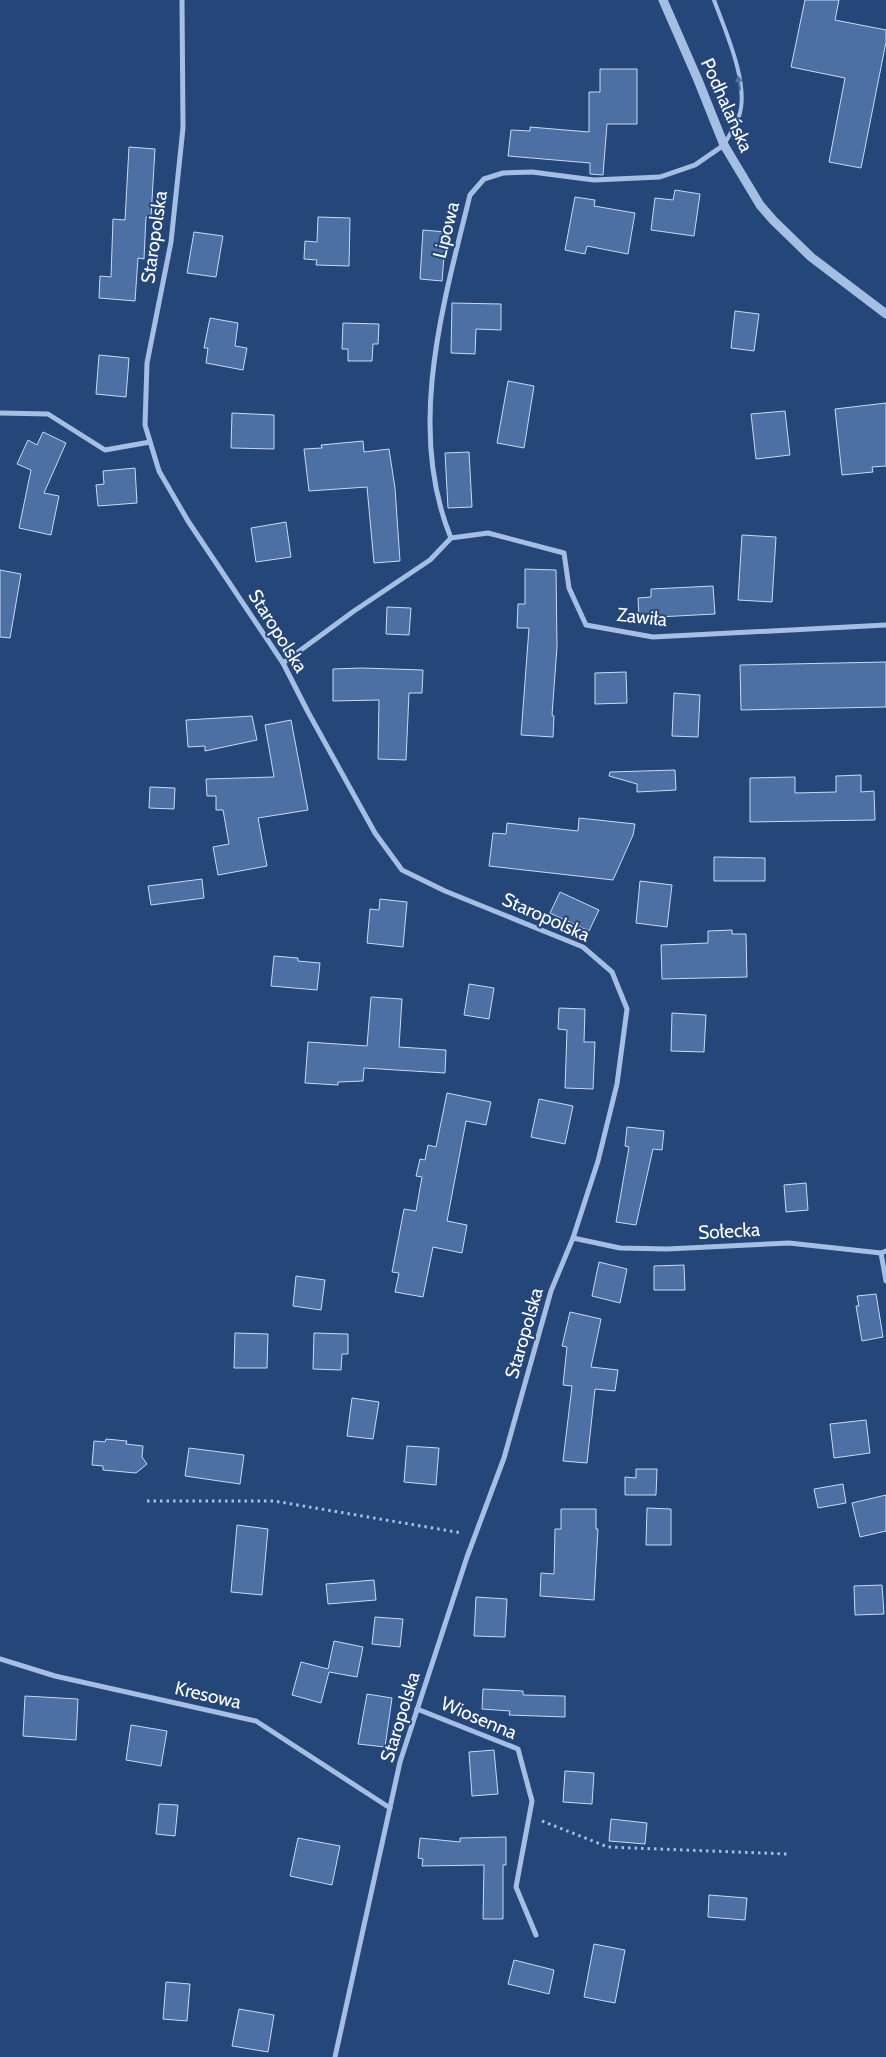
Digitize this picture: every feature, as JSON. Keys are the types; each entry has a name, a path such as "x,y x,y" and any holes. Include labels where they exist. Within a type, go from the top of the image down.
{"street":[{"name":"Staropolska","path":"182,0 183,128 171,242 147,363 145,425 159,471 188,521 283,663 375,833 402,870 445,891 584,947 612,972 627,1009 617,1084 598,1161 573,1238 550,1291 504,1458 475,1536 400,1762 335,2057"},
{"name":"Podhalańska","path":"663,0 724,145 760,205 811,256 886,314"},
{"name":"Lipowa","path":"451,538 444,521 430,449 432,377 437,333 470,196 484,179 503,173 532,172 594,180 660,177 694,165 724,145"},
{"path":"0,413 48,414 105,450 150,442"},
{"name":"Zawiła","path":"451,538 488,532 564,553 569,588 586,625 654,637 886,625"},
{"path":"283,663 354,611 430,560 451,538"},
{"name":"Sołecka","path":"573,1238 620,1248 667,1249 789,1243 884,1252"},
{"path":"884,1252 886,1280"},
{"name":"Kresowa","path":"0,1659 55,1676 256,1721 390,1808"},
{"name":"Wiosenna","path":"417,1709 518,1749 532,1801 516,1888 536,1935"}],"lane":[{"path":"714,0 733,53 741,86 740,114 724,145"}],"path":[{"path":"147,1501 274,1501 475,1536"},
{"path":"530,1816 608,1847 786,1854"}],"building":[{"path":"805,0 839,0 835,20 886,30 886,42 861,168 829,162 845,78 791,67"},
{"path":"600,69 637,69 637,124 607,124 603,175 590,174 590,163 508,156 511,130 530,131 530,127 589,132 589,92 600,92"},
{"path":"129,147 155,149 151,217 146,217 144,259 138,258 135,301 99,298 100,276 111,277 113,219 125,220"},
{"path":"675,190 700,194 694,236 651,230 655,198 673,200"},
{"path":"575,197 595,200 594,206 635,213 628,254 587,246 585,254 565,250"},
{"path":"318,217 350,218 349,266 316,265 317,260 304,259 305,241 317,242"},
{"path":"423,230 446,232 442,281 420,279"},
{"path":"194,232 223,236 216,277 187,273"},
{"path":"452,303 501,304 501,330 476,329 475,354 451,353"},
{"path":"735,311 759,314 754,351 731,348"},
{"path":"210,318 238,323 235,346 247,348 243,370 206,363 208,348 204,348"},
{"path":"343,323 379,324 378,344 373,344 372,361 348,361 348,349 342,349"},
{"path":"99,355 129,358 126,397 96,394"},
{"path":"508,381 534,386 524,448 497,443"},
{"path":"886,403 886,466 872,467 873,472 842,475 835,409"},
{"path":"785,411 790,455 756,459 751,414"},
{"path":"232,413 274,415 274,449 231,448"},
{"path":"43,432 66,443 44,493 59,496 51,535 19,528 31,470 17,464 28,440 37,445"},
{"path":"363,441 364,452 389,449 395,488 400,561 374,563 367,487 309,491 304,449 322,448 321,445"},
{"path":"469,452 472,507 448,508 445,453"},
{"path":"135,468 137,503 98,506 96,485 104,484 103,471"},
{"path":"286,522 291,557 256,562 251,528"},
{"path":"742,535 776,537 772,602 738,600"},
{"path":"525,569 556,570 557,647 552,715 554,716 553,737 521,735 529,628 517,628 518,604 525,604"},
{"path":"0,570 21,574 10,638 0,637"},
{"path":"713,586 715,614 639,618 638,598 651,597 651,589"},
{"path":"387,607 411,608 409,635 386,634"},
{"path":"886,662 886,707 741,710 740,665"},
{"path":"333,669 423,670 422,693 409,693 406,760 378,759 379,700 333,701"},
{"path":"626,672 627,703 595,704 595,673"},
{"path":"674,693 700,695 698,737 672,736"},
{"path":"252,716 257,740 205,751 205,746 188,747 186,720"},
{"path":"291,720 308,810 258,818 267,866 218,875 213,847 229,844 223,810 216,810 216,796 207,796 206,779 274,777 265,725"},
{"path":"675,770 676,790 637,792 637,784 609,776 610,772"},
{"path":"861,775 861,792 874,791 875,820 750,822 750,778 795,777 795,793 836,792 836,776"},
{"path":"150,787 175,788 174,809 149,808"},
{"path":"579,818 635,824 633,835 613,880 489,866 493,833 506,834 507,823 578,831"},
{"path":"714,857 765,858 765,881 714,881"},
{"path":"202,879 204,898 151,905 148,886"},
{"path":"640,881 672,885 667,927 636,923"},
{"path":"560,892 599,910 589,931 550,913"},
{"path":"380,899 407,902 403,947 367,943 370,909 379,910"},
{"path":"732,930 732,934 746,934 747,977 662,979 661,945 708,943 708,931"},
{"path":"274,956 298,958 298,961 320,963 317,990 271,986"},
{"path":"469,984 494,988 489,1019 464,1015"},
{"path":"371,997 402,999 399,1047 446,1050 445,1073 364,1068 363,1081 338,1082 338,1085 305,1083 308,1042 367,1046"},
{"path":"559,1008 585,1009 584,1042 595,1042 593,1089 565,1088 567,1030 558,1029"},
{"path":"672,1013 706,1015 704,1052 671,1051"},
{"path":"447,1093 491,1102 486,1125 466,1121 447,1221 467,1225 462,1253 433,1247 423,1297 395,1292 399,1273 392,1272 404,1209 416,1211 422,1177 416,1176 420,1159 425,1160 428,1145 436,1147"},
{"path":"539,1099 573,1106 565,1144 531,1137"},
{"path":"627,1127 664,1131 662,1150 653,1149 636,1225 616,1222 629,1147 625,1146"},
{"path":"806,1183 808,1210 786,1212 784,1185"},
{"path":"599,1262 627,1269 620,1303 592,1296"},
{"path":"684,1265 685,1290 654,1290 654,1266"},
{"path":"296,1276 325,1280 321,1310 293,1306"},
{"path":"876,1294 883,1337 862,1341 856,1306 859,1306 857,1296"},
{"path":"570,1312 601,1319 591,1367 618,1370 615,1391 595,1389 587,1463 563,1461 572,1386 563,1385 567,1347 562,1346"},
{"path":"235,1333 268,1334 267,1368 234,1368"},
{"path":"314,1333 348,1334 348,1354 342,1354 341,1370 313,1369"},
{"path":"352,1398 379,1402 373,1439 347,1436"},
{"path":"866,1420 870,1453 834,1458 830,1424"},
{"path":"106,1439 127,1441 126,1444 143,1446 142,1457 147,1464 136,1473 103,1470 103,1466 92,1465 94,1441 105,1442"},
{"path":"407,1446 439,1448 436,1485 404,1482"},
{"path":"189,1448 244,1455 240,1484 185,1476"},
{"path":"636,1469 657,1469 656,1495 625,1495 625,1477 636,1478"},
{"path":"843,1484 846,1503 818,1508 814,1489"},
{"path":"886,1495 886,1531 860,1537 852,1503"},
{"path":"647,1508 671,1509 671,1545 646,1545"},
{"path":"561,1509 596,1509 596,1529 598,1529 594,1600 540,1596 541,1573 554,1574 555,1529 561,1529"},
{"path":"237,1525 268,1529 262,1595 231,1592"},
{"path":"374,1580 376,1600 328,1604 326,1584"},
{"path":"882,1585 884,1614 855,1615 854,1586"},
{"path":"476,1597 507,1599 505,1637 474,1636"},
{"path":"375,1617 403,1619 400,1647 372,1644"},
{"path":"334,1641 363,1647 357,1677 329,1672 321,1703 292,1695 301,1662 328,1669"},
{"path":"483,1689 523,1691 523,1695 565,1696 565,1717 509,1715 510,1711 482,1709"},
{"path":"367,1694 392,1698 385,1747 358,1744"},
{"path":"25,1696 78,1699 76,1740 23,1736"},
{"path":"131,1725 167,1731 161,1766 126,1760"},
{"path":"494,1750 498,1794 472,1796 469,1752"},
{"path":"565,1771 594,1773 592,1804 563,1802"},
{"path":"159,1804 178,1805 175,1836 156,1834"},
{"path":"611,1819 647,1823 645,1844 609,1841"},
{"path":"506,1837 506,1865 503,1865 503,1919 483,1919 484,1865 422,1866 423,1859 418,1858 420,1838 460,1842 460,1838"},
{"path":"298,1838 340,1846 332,1885 290,1876"},
{"path":"709,1895 747,1898 745,1920 708,1917"},
{"path":"594,1944 625,1950 615,2003 584,1997"},
{"path":"514,1960 554,1970 549,1994 508,1984"},
{"path":"166,1982 190,1984 187,2021 163,2019"},
{"path":"239,2009 274,2015 268,2052 232,2046"}]}
